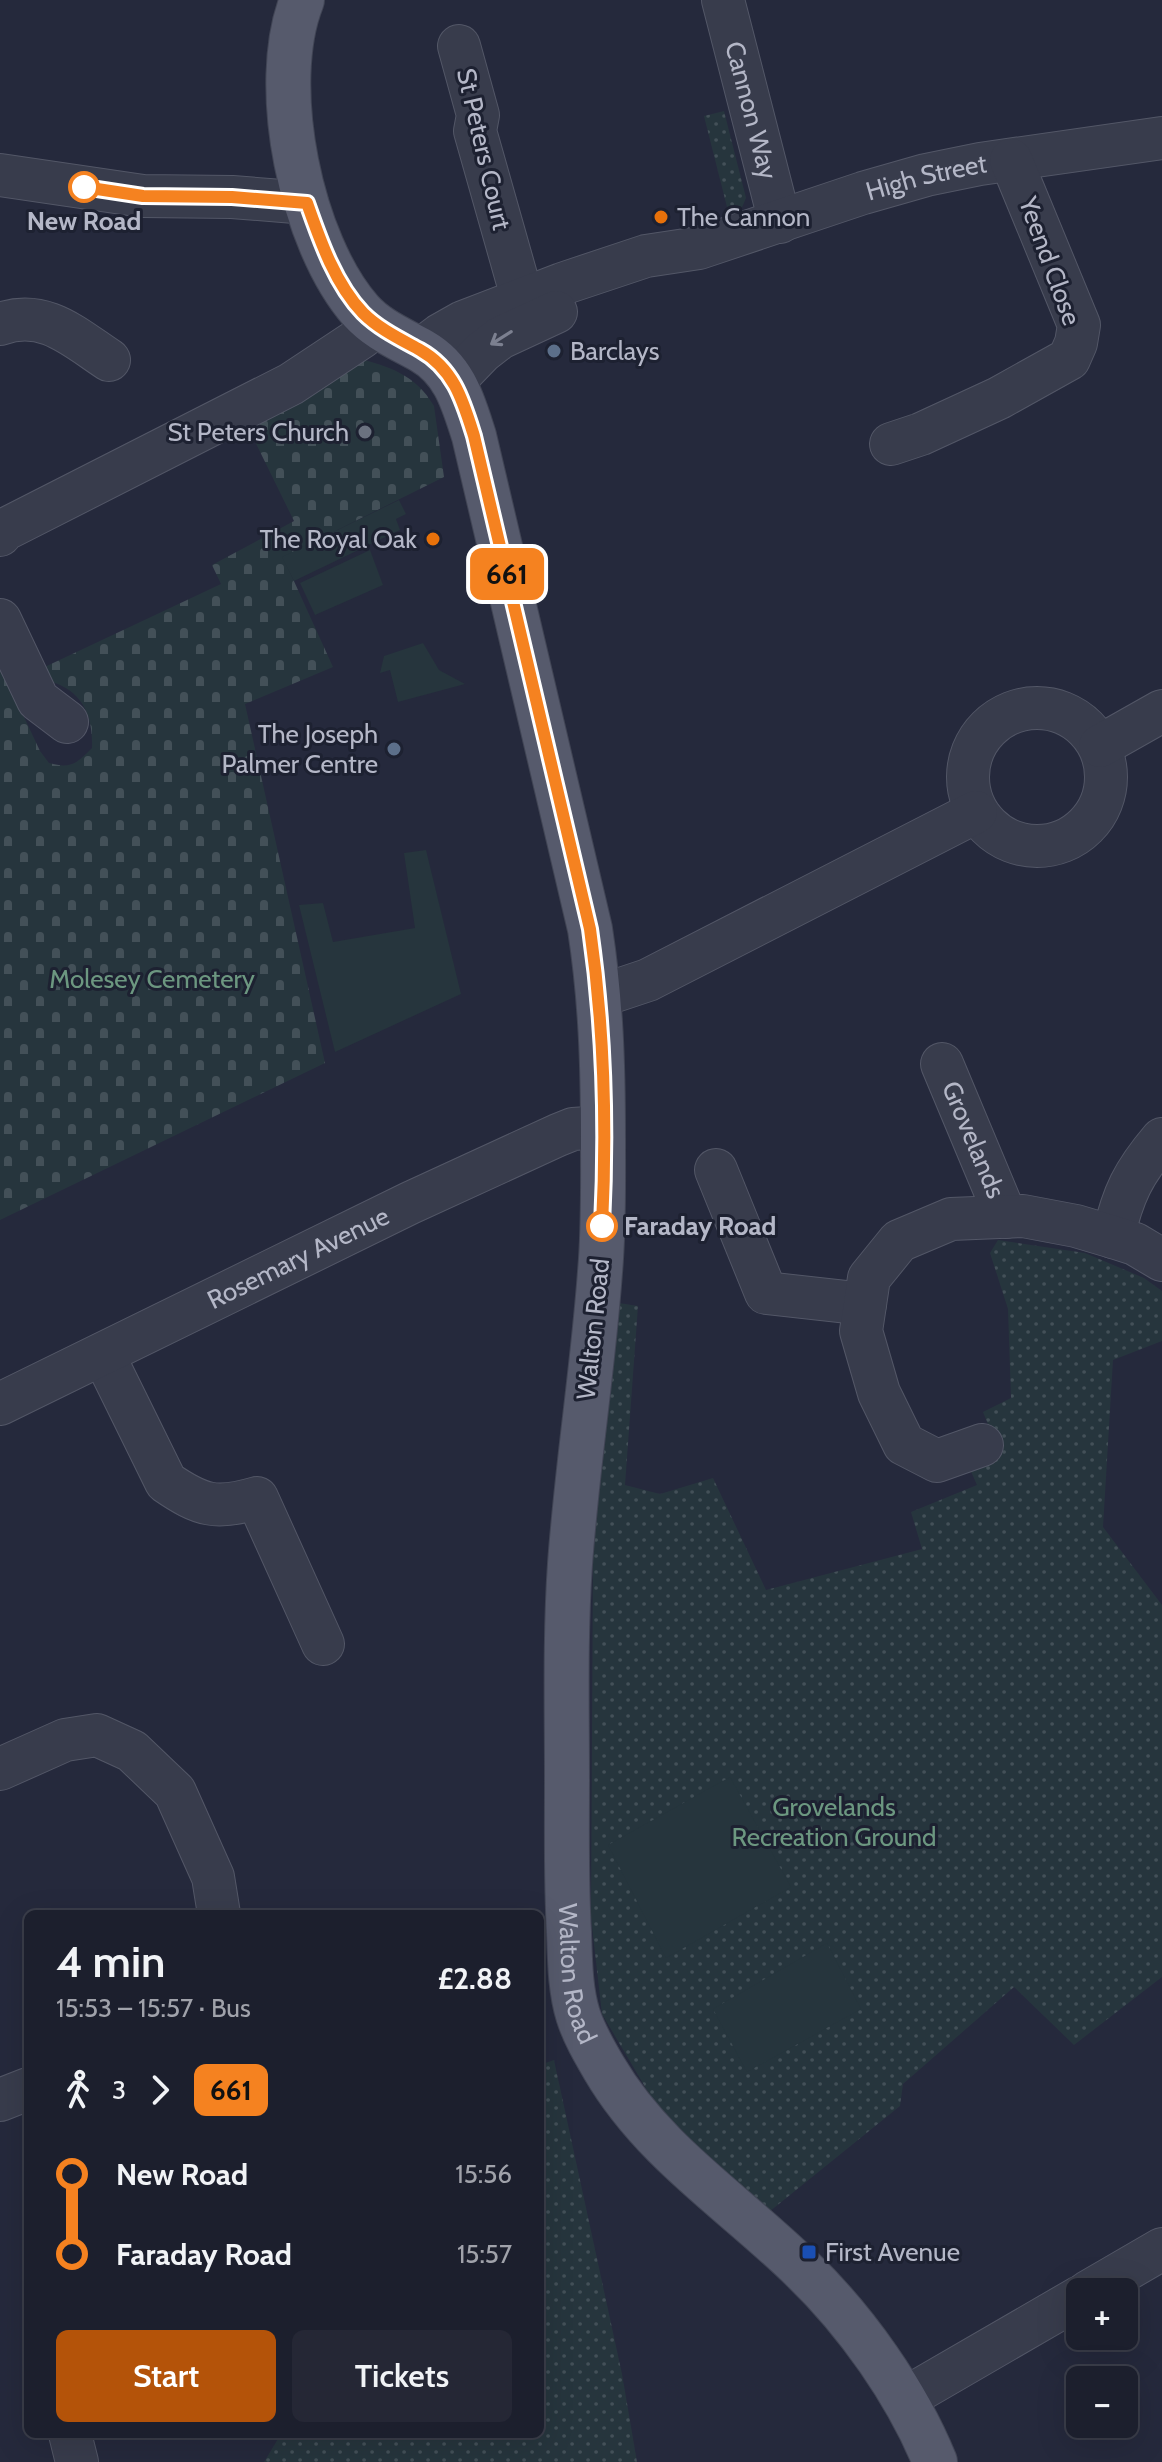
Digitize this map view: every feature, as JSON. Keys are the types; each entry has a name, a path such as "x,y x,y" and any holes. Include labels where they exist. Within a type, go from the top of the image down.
{"main road":[{"name":"Walton Road","path":"302,0 294,29 288,78 290,127 302,186 324,250 361,311 444,368 463,399 590,929 600,996 603,1127 600,1272 578,1475 567,1619 567,1899 570,1976 576,2012 585,2036 627,2104 684,2167 804,2271 874,2354 904,2399 935,2462"}],"street":[{"name":"Cannon Way","path":"723,0 780,222"},
{"name":"St Peters Court","path":"459,46 478,115 475,131 522,297"},
{"name":"High Street","path":"420,350 463,322 522,297 646,256 699,248 863,193 926,175 1162,138"},
{"name":"Yeend Close","path":"891,444 921,434 999,398 1069,359 1076,343 1079,325 1011,160"},
{"path":"0,175 143,196 232,197 302,186"},
{"name":"High Street","path":"454,381 482,352 510,333 652,274 699,248"},
{"path":"0,324 70,314 109,360"},
{"path":"0,535 291,384 362,337 373,322"},
{"path":"0,620 38,700 67,722"},
{"path":"1040,707 1064,713 1085,726 1100,746 1106,769 1105,793 1095,814 1079,832 1058,843 1035,847 1012,842 992,830 976,812 968,788 968,763 977,741 994,722 1016,710 1040,707"},
{"path":"1100,746 1162,711"},
{"path":"600,996 648,980 976,812"},
{"name":"Grovelands","path":"942,1064 1006,1217"},
{"name":"Rosemary Avenue","path":"0,1404 410,1203 573,1129 603,1127"},
{"path":"1113,1237 1120,1205 1139,1166 1162,1139"},
{"path":"716,1170 766,1293 865,1304"},
{"name":"Grovelands","path":"982,1445 937,1461 904,1444 879,1393 861,1331 869,1278 899,1241 951,1219 1023,1216 1113,1237 1135,1244 1162,1260"},
{"path":"103,1354 166,1482 184,1495 204,1503 228,1506 257,1498 323,1644"},
{"path":"0,1769 65,1740 97,1735 132,1751 175,1792 213,1877 218,1910"},
{"path":"0,2100 24,2091"},
{"path":"1112,2278 1162,2249"},
{"path":"904,2399 1066,2305"},
{"path":"71,2438 77,2462"}],"green space":[{"path":"724,111 746,198 740,212 729,215 704,116"},
{"name":"Molesey Cemetery","path":"356,358 401,373 427,395 434,406 444,477 283,557 333,667 245,704 325,1063 0,1220 0,666 40,751 49,763 68,765 82,758 92,748 87,712 71,691 34,672 221,584 212,565 294,521 244,419"},
{"path":"399,500 406,514 396,519 400,530 294,581 282,557"},
{"path":"370,550 383,585 315,615 300,583"},
{"path":"423,643 439,670 465,684 398,702 390,670 380,673 384,656"},
{"path":"426,850 461,994 335,1052 299,905 323,903 333,942 415,928 404,853"},
{"name":"Grovelands Recreation Ground","path":"998,1240 1085,1253 1144,1278 1162,1291 1162,1341 1113,1360 1103,1527 1162,1605 1162,1977 1074,2045 1014,1987 903,2084 900,2106 764,2216 690,2163 602,2014 591,1918 593,1548 619,1303 638,1306 625,1485 660,1494 713,1478 766,1590 922,1549 911,1512 977,1485 969,1467 1000,1454 983,1412 1011,1398 1008,1309 990,1253"},
{"path":"730,1777 791,1887 666,1958 608,1845"},
{"path":"827,1943 861,2009 747,2072 713,2009"},
{"path":"554,2060 622,2374 637,2462 264,2462 279,2438 544,2438 544,2064"}],"bus line":[{"name":"661","path":"84,187 143,196 232,197 307,203 324,250 361,311 400,340 434,359 454,381 463,399 590,929 600,996 603,1068 602,1226"}],"place":[{"name":"New Road","path":"84,187"},
{"name":"The Cannon","path":"661,217"},
{"name":"Barclays","path":"554,351"},
{"name":"St Peters Church","path":"365,432"},
{"name":"The Royal Oak","path":"433,539"},
{"name":"The Joseph Palmer Centre","path":"394,749"},
{"name":"Faraday Road","path":"602,1226"},
{"name":"First Avenue","path":"809,2252"}]}
